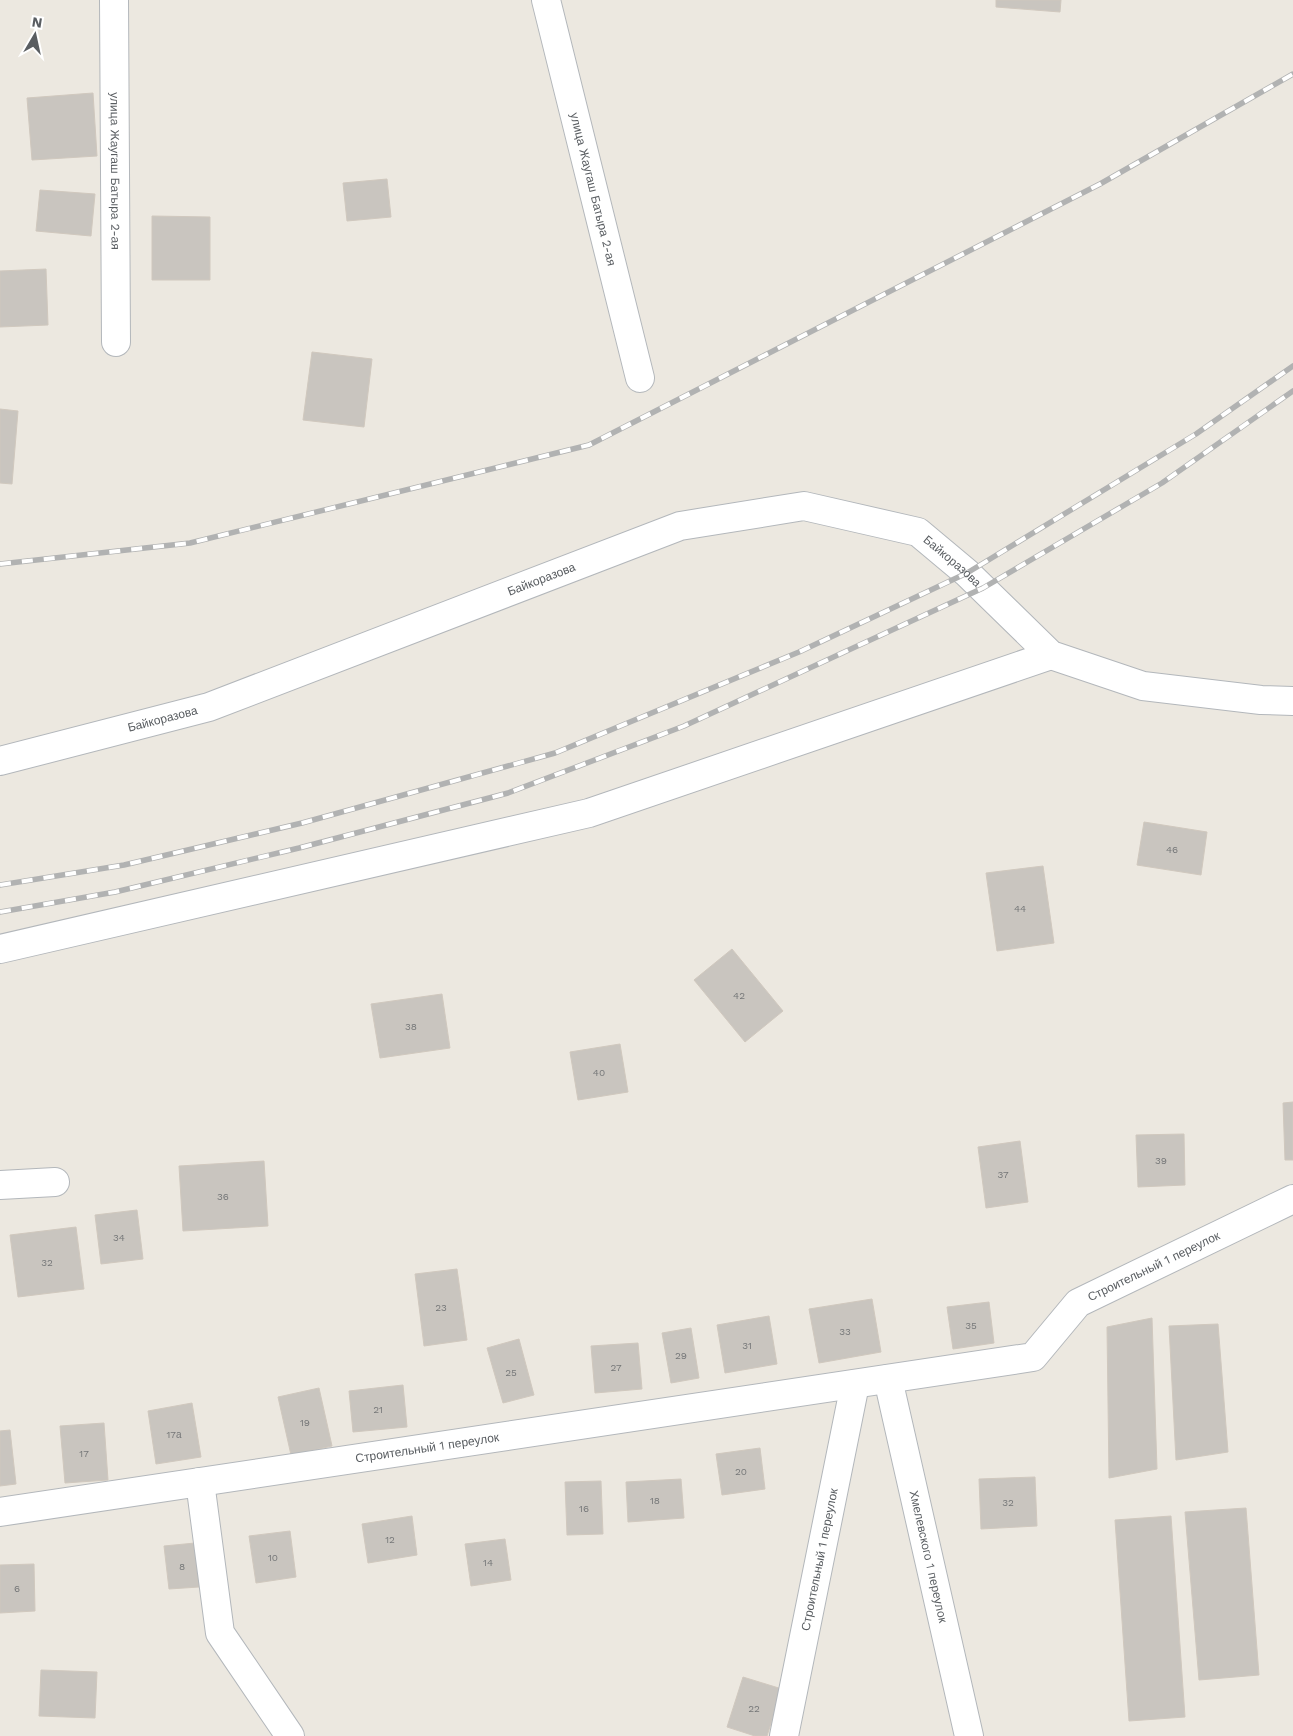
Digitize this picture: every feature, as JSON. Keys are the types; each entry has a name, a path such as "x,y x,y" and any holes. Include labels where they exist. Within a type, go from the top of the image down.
{"street":[{"name":"улица Жаугаш Батыра 2-ая","path":"114,0 116,342"},
{"name":"улица Жаугаш Батыра 2-ая","path":"546,0 640,378"},
{"name":"Байкоразова","path":"0,761 209,707 680,526 804,506 918,532 967,573 1051,655 1143,686 1261,700 1293,701"},
{"path":"0,949 589,813 1051,655"},
{"path":"0,1185 55,1182"},
{"name":"Строительный 1 переулок","path":"0,1512 1033,1357 1078,1303 1293,1199"},
{"name":"Хмелевского 1 переулок","path":"888,1379 968,1736"},
{"name":"Строительный 1 переулок","path":"784,1736 855,1384"},
{"path":"200,1482 220,1633 290,1736"}],"building":[{"path":"996,0 1061,0 1060,12 996,7"},
{"path":"93,93 97,156 32,160 27,98"},
{"path":"387,179 391,217 347,221 343,183"},
{"path":"40,190 95,194 91,236 36,231"},
{"path":"152,216 210,217 210,280 152,280"},
{"path":"46,269 48,325 0,327 0,271"},
{"path":"312,352 372,359 364,427 303,420"},
{"path":"0,409 18,411 12,484 0,483"},
{"path":"1144,822 1207,832 1201,875 1137,865"},
{"path":"1043,866 1054,943 997,951 986,873"},
{"path":"732,949 783,1011 745,1042 694,980"},
{"path":"442,994 450,1048 380,1058 371,1004"},
{"path":"620,1044 628,1092 578,1100 570,1052"},
{"path":"1293,1102 1293,1160 1285,1160 1283,1103"},
{"path":"1184,1134 1185,1185 1138,1187 1136,1135"},
{"path":"1020,1141 1028,1202 986,1208 978,1147"},
{"path":"264,1161 268,1226 183,1231 179,1166"},
{"path":"137,1210 143,1259 101,1264 95,1215"},
{"path":"76,1227 84,1289 18,1297 10,1235"},
{"path":"457,1269 467,1340 424,1346 415,1274"},
{"path":"872,1299 881,1352 819,1363 809,1309"},
{"path":"989,1302 994,1343 953,1349 947,1307"},
{"path":"769,1316 777,1364 725,1373 717,1325"},
{"path":"1152,1318 1157,1469 1109,1478 1107,1327"},
{"path":"1218,1324 1228,1452 1176,1460 1169,1326"},
{"path":"691,1328 699,1378 671,1383 662,1333"},
{"path":"519,1339 534,1395 503,1403 487,1348"},
{"path":"638,1343 642,1389 595,1393 591,1346"},
{"path":"403,1385 407,1427 353,1432 349,1391"},
{"path":"319,1388 332,1446 291,1455 278,1397"},
{"path":"192,1403 201,1457 156,1464 148,1411"},
{"path":"104,1423 108,1480 65,1483 60,1426"},
{"path":"10,1430 16,1484 0,1486 0,1431"},
{"path":"760,1448 765,1489 722,1495 716,1454"},
{"path":"1035,1477 1037,1526 981,1529 979,1479"},
{"path":"681,1479 684,1518 628,1522 626,1482"},
{"path":"601,1481 603,1534 567,1535 565,1482"},
{"path":"1246,1508 1259,1675 1199,1680 1185,1512"},
{"path":"412,1516 417,1555 368,1563 362,1524"},
{"path":"1171,1516 1185,1717 1129,1721 1115,1520"},
{"path":"290,1531 296,1577 256,1583 249,1536"},
{"path":"505,1539 511,1580 471,1586 465,1544"},
{"path":"195,1543 199,1587 169,1589 164,1546"},
{"path":"34,1564 35,1611 0,1613 0,1565"},
{"path":"41,1670 97,1672 95,1718 39,1716"},
{"path":"743,1677 782,1689 767,1736 755,1736 727,1727"}],"railway":[{"path":"0,564 190,543 589,445 1100,184 1293,74"},
{"path":"0,885 124,865 302,823 555,753 799,652 967,573 1196,434 1293,366"},
{"path":"0,912 115,892 299,848 508,793 684,726 983,588 1162,483 1293,391"}]}
